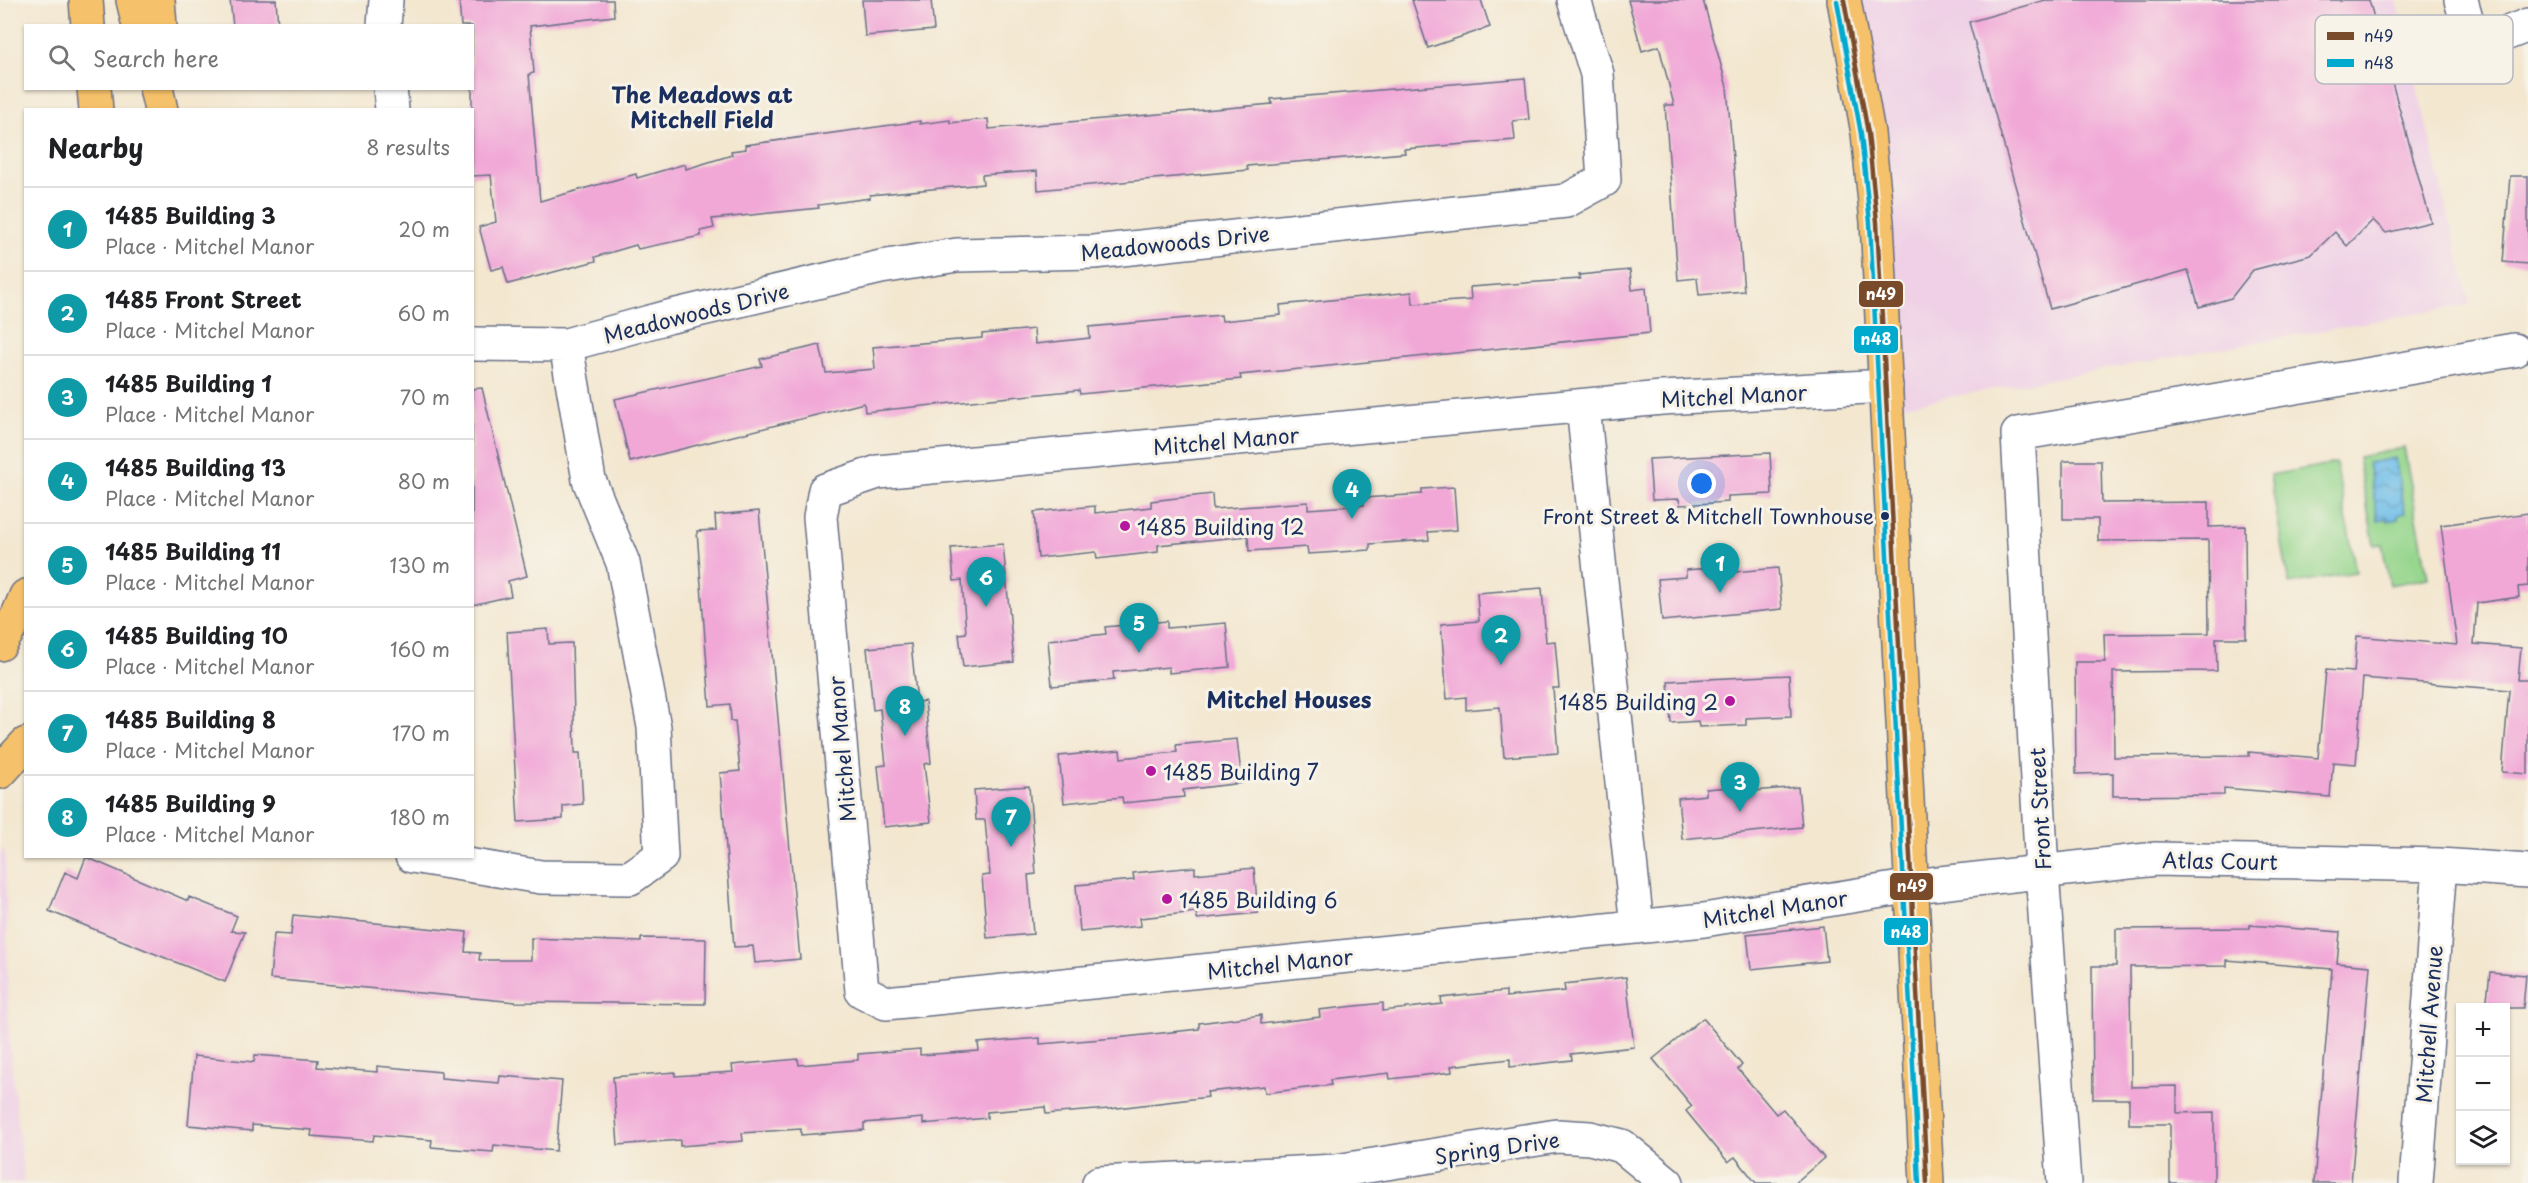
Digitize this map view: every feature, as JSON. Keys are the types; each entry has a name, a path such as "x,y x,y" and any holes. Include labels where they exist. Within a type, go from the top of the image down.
{"main road":[{"path":"86,0 88,24"},
{"path":"133,0 139,24"},
{"path":"158,0 160,24"},
{"path":"1844,0 1868,133 1877,222 1927,1183"},
{"path":"94,90 96,108"},
{"path":"156,90 161,108"},
{"path":"166,90 168,108"},
{"path":"0,644 24,601"},
{"path":"0,772 24,746"}],"street":[{"path":"384,24 386,0"},
{"name":"Meadowoods Drive","path":"474,344 566,345 668,317 869,269 957,255 1094,252 1566,201 1604,180 1597,74 1574,0"},
{"path":"2461,0 2465,15"},
{"path":"2513,31 2528,25"},
{"path":"390,90 392,108"},
{"path":"424,858 542,877 630,878 661,856 654,727 623,563 589,480 566,345"},
{"name":"Front Street","path":"2064,1183 2042,871 2018,434 2514,350"},
{"name":"Mitchel Manor","path":"1886,386 1662,398 878,472 825,490 820,517 862,991 885,1003 1704,920 1912,885"},
{"path":"1583,406 1636,927"},
{"name":"Atlas Court","path":"1912,885 2156,859 2440,865 2528,871"},
{"name":"Mitchell Avenue","path":"2416,1183 2440,865"},
{"name":"Spring Drive","path":"1099,1183 1327,1177 1557,1136 1590,1138 1622,1146 1666,1183"}],"shaded area":[{"path":"1842,0 2396,0 2400,15 2315,15 2315,84 2416,84 2470,304 1888,408"},
{"path":"5,848 9,1038 24,1183 0,1183 0,853"}],"green space":[{"path":"2404,448 2428,578 2390,585 2382,544 2374,545 2358,457"},
{"path":"2336,463 2356,572 2289,584 2270,475"}],"water":[{"path":"2395,458 2405,513 2398,515 2398,519 2378,520 2368,463"}],"building":[{"path":"230,0 276,0 278,24 233,24"},
{"path":"459,0 613,0 614,16 530,26 534,73 529,74 540,201 636,174 637,178 685,164 686,169 732,155 731,151 746,149 745,145 920,121 920,124 988,119 989,129 1272,104 1271,99 1525,78 1529,119 1513,121 1515,140 1404,149 1405,153 1247,166 1248,170 1038,190 1037,171 982,175 983,184 870,195 870,198 818,205 819,208 712,219 714,228 700,231 701,236 638,249 636,245 595,257 596,261 508,284 503,267 491,270 479,227 496,222 491,175 474,176 472,90 474,90 474,24 461,24"},
{"path":"862,0 931,0 934,30 865,36"},
{"path":"1412,0 1481,0 1490,27 1428,48"},
{"path":"1628,0 1703,0 1727,87 1744,291 1699,295 1697,278 1678,280 1665,105 1674,105 1659,46 1642,51"},
{"path":"2045,0 2369,0 2373,15 2315,15 2315,84 2392,84 2431,222 2386,233 2373,220 2347,246 2335,232 2311,255 2253,270 2231,298 2199,307 2188,270 2050,309 1969,22"},
{"path":"2510,176 2528,176 2528,264 2503,262"},
{"path":"1630,270 1632,290 1646,288 1650,333 1240,375 1241,379 1080,394 1079,390 865,412 864,403 630,462 615,399 762,366 760,359 820,345 826,373 875,369 873,347 982,338 982,334 1034,329 1035,344 1090,338 1089,327 1221,315 1222,321 1281,315 1280,305 1412,292 1413,304 1471,300 1470,287 1580,279 1579,275"},
{"path":"482,388 527,576 508,581 511,596 474,605 474,389"},
{"path":"1770,453 1772,494 1728,496 1728,502 1680,505 1679,499 1652,500 1649,459"},
{"path":"2063,461 2101,461 2102,503 2209,502 2209,527 2245,526 2246,638 2216,638 2217,671 2113,672 2114,757 2249,756 2249,752 2318,758 2326,670 2354,672 2357,636 2457,645 2441,525 2528,513 2528,586 2518,587 2519,597 2477,603 2474,644 2521,648 2518,680 2528,680 2528,774 2502,772 2509,690 2363,678 2356,764 2333,762 2330,797 2224,788 2224,795 2113,796 2113,773 2076,774 2075,662 2105,662 2104,634 2209,633 2208,540 2098,541 2098,519 2063,519"},
{"path":"1454,487 1457,530 1428,532 1429,540 1370,544 1370,550 1308,554 1307,547 1249,551 1248,536 1158,545 1158,552 1097,559 1096,552 1038,558 1034,512 1095,506 1095,513 1151,507 1151,501 1212,494 1213,509 1308,502 1308,509 1364,505 1364,498 1422,494 1422,489"},
{"path":"759,511 800,959 755,963 753,946 734,947 720,773 740,771 735,721 731,721 730,704 710,706 697,531 716,530 715,515"},
{"path":"1003,544 1014,662 963,667 959,634 966,633 962,580 954,581 951,548"},
{"path":"1733,566 1734,572 1778,568 1782,609 1662,621 1658,579 1686,577 1686,570"},
{"path":"1542,588 1546,642 1555,641 1559,688 1553,688 1558,753 1504,757 1500,707 1466,710 1466,697 1447,699 1441,624 1479,621 1477,593"},
{"path":"1167,621 1167,628 1226,623 1230,667 1169,673 1169,667 1113,672 1114,680 1052,686 1048,640 1106,634 1105,627"},
{"path":"548,629 549,644 572,643 575,753 580,753 583,804 563,806 563,819 518,822 507,632"},
{"path":"911,644 917,702 925,701 931,763 924,764 931,822 884,827 878,766 886,765 880,709 873,710 867,648"},
{"name":"1485 Building 2","path":"1789,675 1791,716 1746,718 1746,725 1699,727 1698,721 1671,723 1668,681"},
{"name":"1485 Building 7","path":"1237,739 1242,783 1183,790 1184,797 1123,803 1122,797 1064,803 1059,756 1120,750 1121,758 1177,752 1176,745"},
{"path":"1753,785 1754,791 1798,787 1802,827 1682,839 1678,798 1706,795 1706,789"},
{"path":"1029,786 1036,874 1028,875 1033,934 987,938 982,876 990,875 985,820 976,820 974,790"},
{"path":"86,858 88,858 188,901 189,897 237,916 231,931 245,932 225,982 49,911 65,872 78,878"},
{"name":"1485 Building 6","path":"1195,867 1195,874 1254,868 1258,913 1197,919 1196,912 1140,918 1141,926 1080,932 1076,885 1134,880 1133,873"},
{"path":"293,915 467,932 465,952 480,953 479,960 531,960 531,938 641,942 641,938 706,939 705,1004 516,1002 270,979 274,934 291,935"},
{"path":"2250,925 2340,932 2337,963 2370,966 2351,1183 2314,1183 2332,969 2227,960 2227,966 2130,967 2131,1087 2177,1086 2177,1113 2214,1112 2214,1183 2170,1183 2170,1124 2129,1124 2129,1099 2093,1099 2092,966 2116,966 2116,929 2250,928"},
{"path":"1823,926 1827,961 1751,969 1747,934"},
{"path":"2490,972 2526,975 2523,1008 2510,1008 2510,1003 2487,1003"},
{"path":"1626,977 1634,1047 1571,1054 1572,1060 1510,1067 1510,1059 1451,1066 1452,1072 1390,1079 1389,1073 1330,1080 1331,1085 1265,1093 1264,1086 1207,1092 1208,1097 1109,1109 1046,1114 1045,1107 987,1112 987,1118 923,1124 923,1118 864,1123 864,1130 801,1135 801,1129 742,1133 743,1141 680,1146 680,1140 618,1145 613,1077 675,1072 675,1076 733,1072 732,1065 798,1059 799,1065 858,1060 858,1054 920,1049 920,1055 979,1051 978,1043 1040,1038 1040,1044 1116,1038 1199,1029 1199,1023 1261,1015 1261,1024 1320,1017 1319,1010 1383,1003 1383,1011 1442,1004 1441,998 1506,991 1506,997 1565,991 1564,984"},
{"path":"1703,1018 1742,1065 1738,1069 1776,1114 1783,1109 1824,1158 1795,1183 1756,1183 1735,1157 1728,1162 1686,1111 1692,1106 1653,1059"},
{"path":"255,1055 318,1060 317,1067 377,1072 377,1066 441,1072 441,1078 499,1083 500,1076 562,1081 556,1151 494,1145 493,1152 431,1147 432,1140 374,1135 373,1141 311,1136 312,1130 252,1125 252,1131 188,1125 194,1056 254,1062"}],"transit line":[{"name":"n49","path":"1844,0 1868,133 1877,222 1927,1183"},
{"name":"n48","path":"1837,1 1861,134 1870,223 1919,1183"}],"place":[{"name":"Front Street & Mitchell Townhouse","path":"1885,516"},
{"name":"1485 Building 13","path":"1352,519"},
{"name":"1485 Building 12","path":"1125,526"},
{"name":"1485 Building 3","path":"1720,593"},
{"name":"1485 Building 10","path":"986,607"},
{"name":"1485 Building 11","path":"1139,653"},
{"name":"1485 Front Street","path":"1501,665"},
{"name":"1485 Building 2","path":"1730,701"},
{"name":"1485 Building 9","path":"905,736"},
{"name":"1485 Building 7","path":"1151,771"},
{"name":"1485 Building 1","path":"1740,812"},
{"name":"1485 Building 8","path":"1011,847"},
{"name":"1485 Building 6","path":"1167,899"}],"district":[{"name":"The Meadows at Mitchell Field","path":"702,106"},
{"name":"Mitchel Houses","path":"1289,698"}]}
